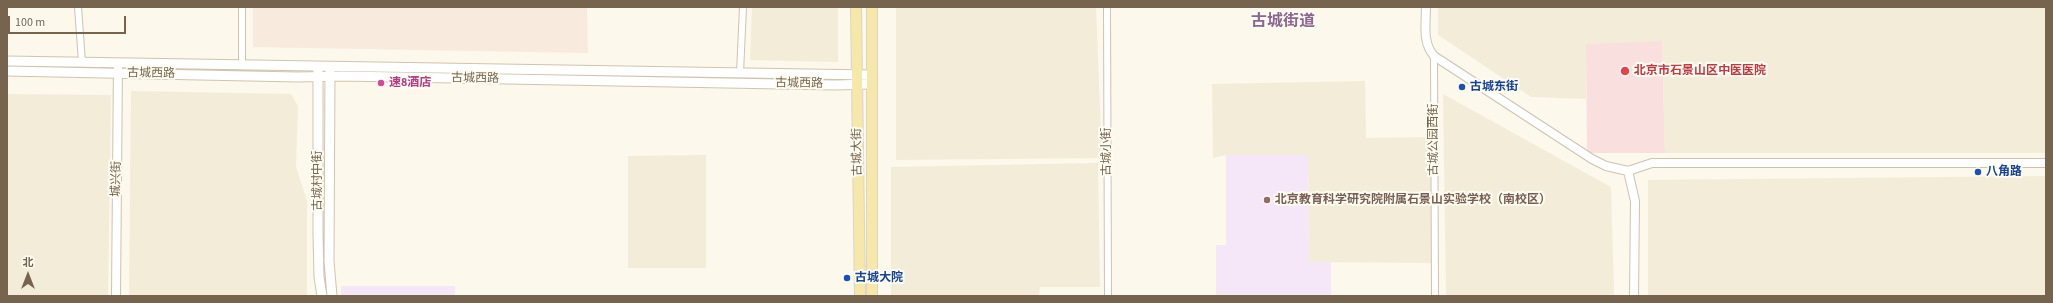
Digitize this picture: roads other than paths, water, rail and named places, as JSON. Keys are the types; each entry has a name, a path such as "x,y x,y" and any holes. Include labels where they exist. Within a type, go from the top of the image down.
{"main road":[{"name":"古城大街","path":"856,7 860,296"},
{"name":"古城大街","path":"872,7 872,296"},
{"name":"古城西路","path":"7,61 740,73 857,80"},
{"name":"古城村中街","path":"318,66 318,234 319,277 322,296"},
{"name":"古城村中街","path":"330,66 329,261 332,296"},
{"name":"古城西路","path":"7,71 318,77 871,79"}],"street":[{"path":"78,7 82,62"},
{"path":"242,7 242,65"},
{"path":"740,73 743,7"},
{"name":"古城小街","path":"1107,7 1108,296"},
{"path":"1426,7 1426,42 1428,49 1434,56 1592,159 1606,166 1628,171 1652,163 2046,163"},
{"name":"古城公园西街","path":"1434,56 1435,296"},
{"name":"城兴街","path":"116,296 118,63"},
{"path":"1628,171 1635,201 1634,296"}],"place":[{"name":"北京市石景山区中医医院","path":"1625,71"},
{"name":"速8酒店","path":"381,83"},
{"name":"古城东街","path":"1462,87"},
{"name":"八角路","path":"1978,172"},
{"name":"北京教育科学研究院附属石景山实验学校（南校区）","path":"1267,200"},
{"name":"古城大院","path":"847,278"}],"district":[{"name":"古城街道","path":"1283,22"}]}
